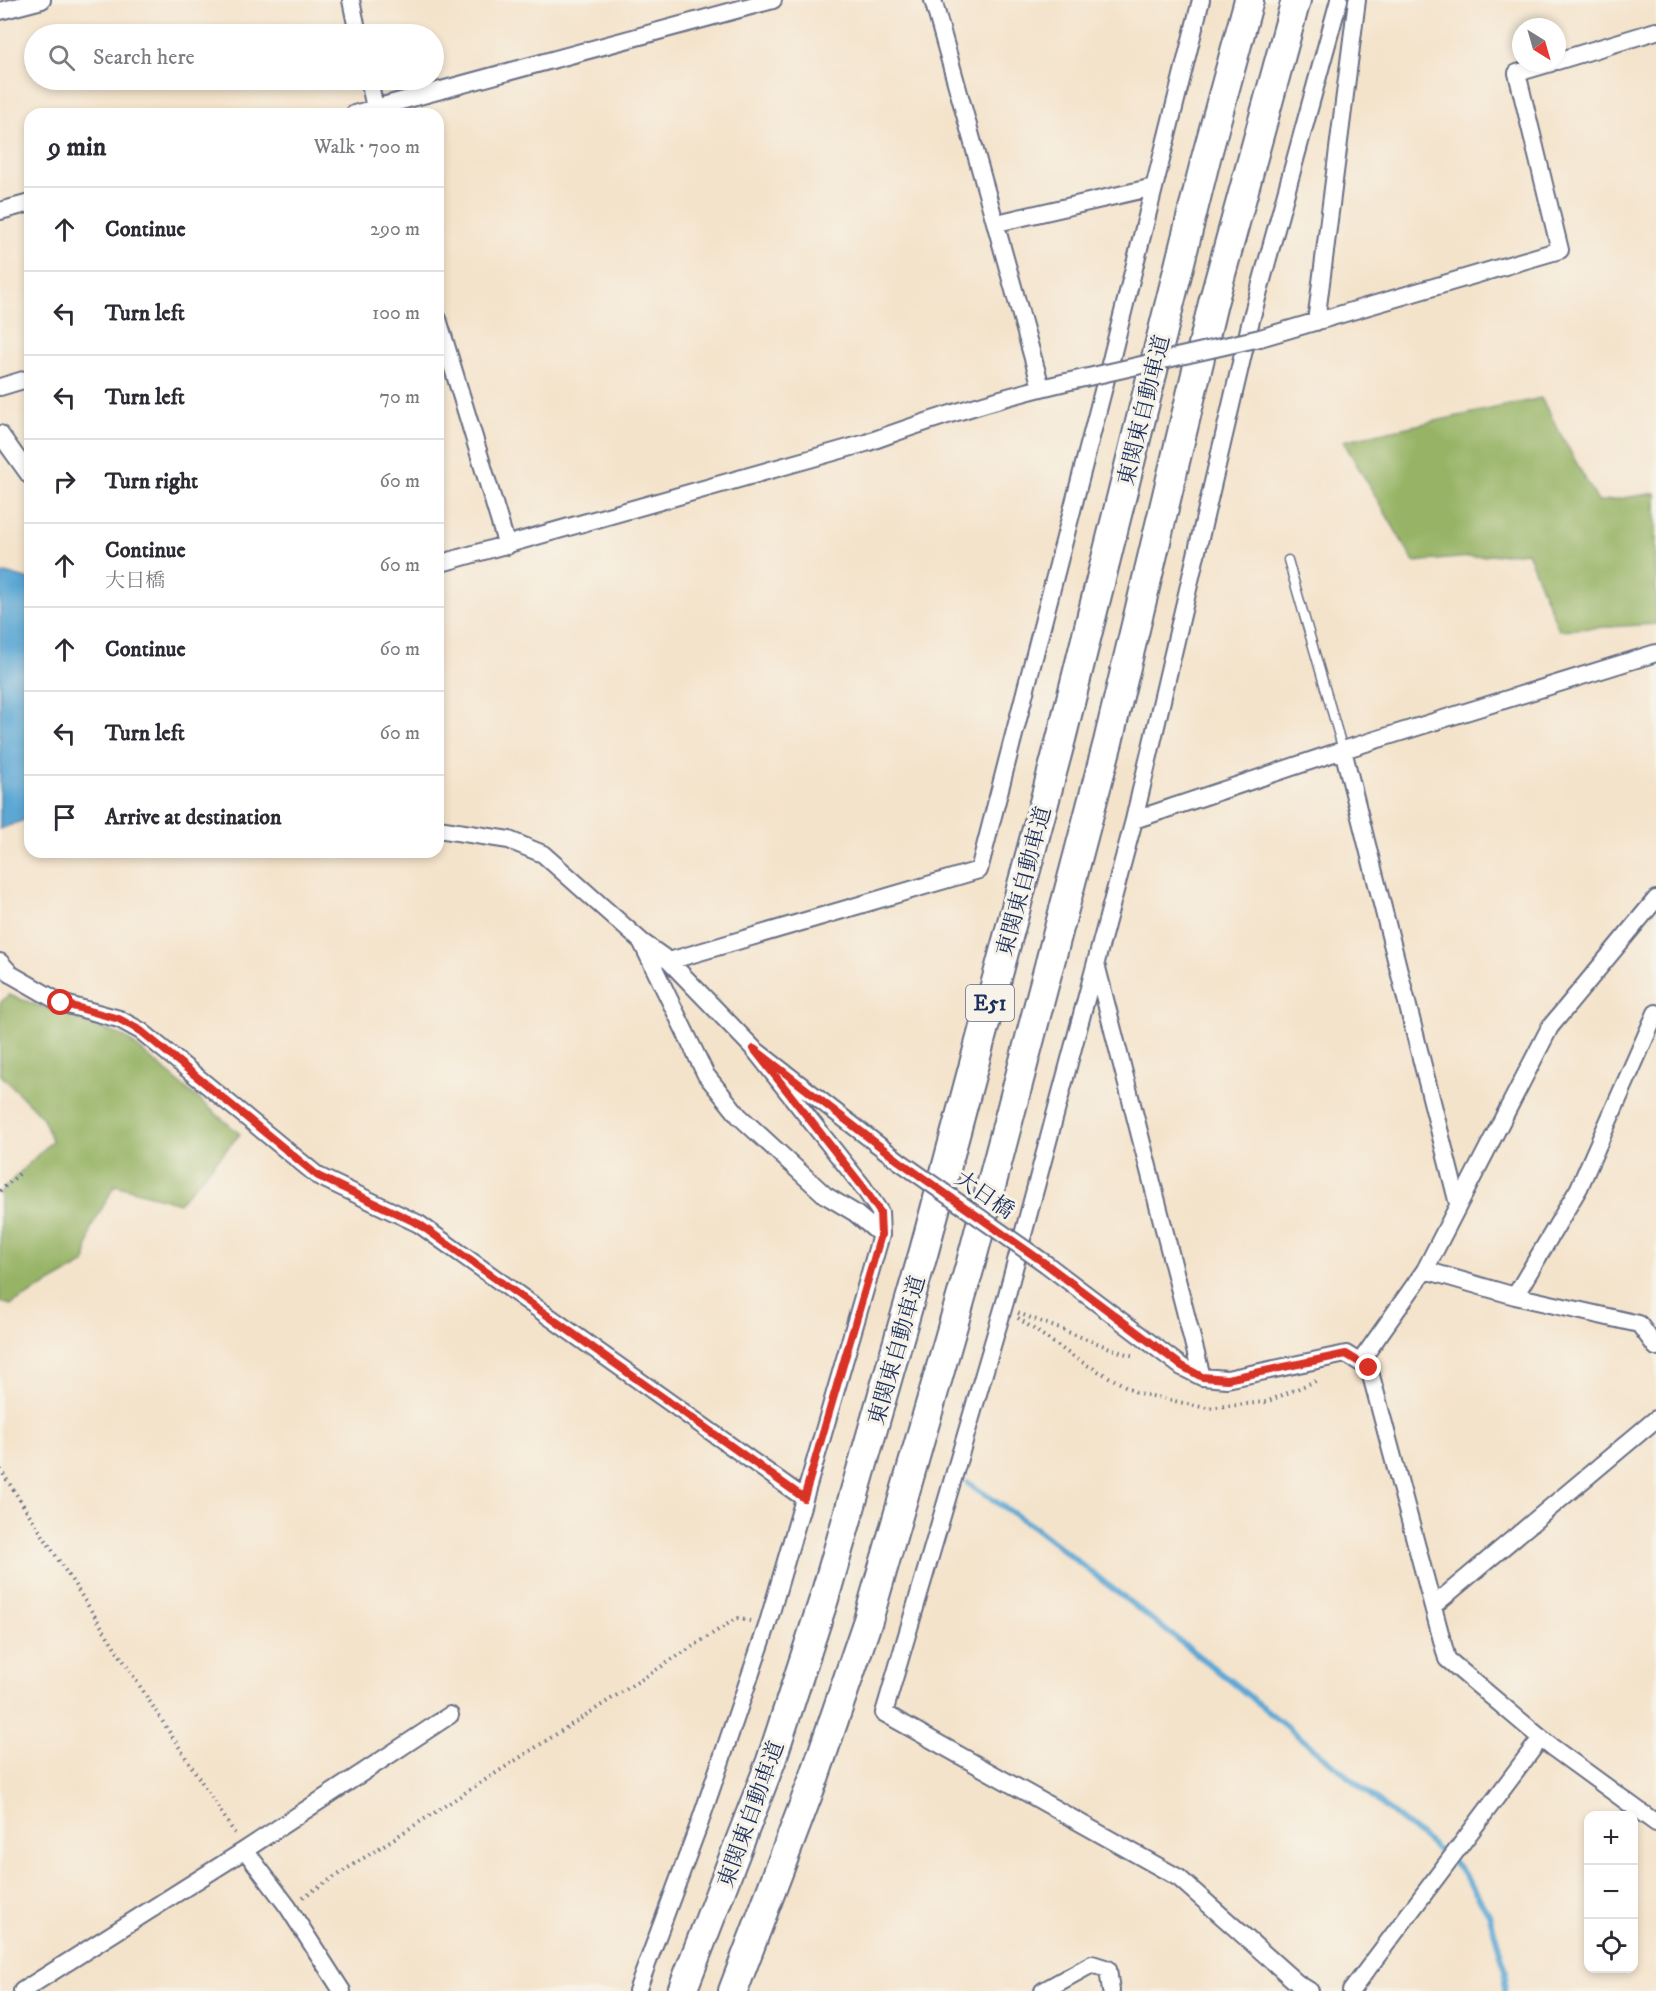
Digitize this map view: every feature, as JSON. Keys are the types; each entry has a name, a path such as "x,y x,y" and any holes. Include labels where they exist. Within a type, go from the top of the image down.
{"highway":[{"name":"東関東自動車道","path":"682,1991 771,1761 824,1599 924,1251 1061,739 1206,158 1249,0"},
{"name":"東関東自動車道","path":"733,1991 814,1778 868,1620 970,1266 1108,742 1213,303 1296,0"}],"street":[{"path":"0,11 42,0"},
{"path":"351,0 356,24"},
{"path":"387,108 773,0"},
{"path":"933,0 1041,387"},
{"path":"669,962 979,870 1201,0"},
{"path":"1310,1991 1297,1983 1179,1878 884,1713 1004,1308 1134,820 1251,320 1339,0"},
{"path":"1316,322 1357,0"},
{"path":"1566,58 1656,31"},
{"path":"444,562 866,443 929,420 1041,387 1260,338 1560,249 1517,73 1520,72"},
{"path":"371,90 375,108"},
{"path":"997,223 1154,187"},
{"path":"0,211 24,205"},
{"path":"444,339 507,546"},
{"path":"0,387 24,380"},
{"path":"0,434 24,468"},
{"path":"1134,820 1343,750 1656,653"},
{"path":"1343,750 1458,1204"},
{"path":"444,830 509,840 543,854 642,942 669,962 754,1049 863,1187 880,1212 881,1235 766,1626 700,1822 637,1991"},
{"path":"1360,1362 1425,1270 1550,1027 1656,899"},
{"path":"642,942 706,1075 739,1116 825,1195 855,1214 881,1235"},
{"path":"0,962 12,975 61,1003 119,1019 141,1031 318,1176 419,1224 804,1498"},
{"path":"1096,963 1202,1377 1227,1379 1346,1354 1369,1368 1447,1659 1541,1738 1656,1823"},
{"path":"1515,1296 1579,1188 1656,1012"},
{"name":"大日橋","path":"754,1049 899,1161 1046,1264 1182,1366 1202,1377"},
{"path":"1425,1270 1515,1296 1639,1324 1656,1347"},
{"path":"1433,1606 1656,1419"},
{"path":"22,1991 245,1850 450,1715"},
{"path":"1351,1991 1541,1738"},
{"path":"245,1850 288,1907 342,1991"},
{"path":"1043,1991 1092,1964 1108,1969 1111,1991"}],"lane":[{"path":"1288,560 1343,750"}],"path":[{"path":"0,1191 19,1174"},
{"path":"1004,1308 1123,1353 1143,1358"},
{"path":"0,1469 245,1850"},
{"path":"288,1907 737,1618 766,1626"}],"green space":[{"path":"1541,398 1598,502 1656,493 1656,624 1559,630 1527,552 1414,562 1343,441"},
{"path":"9,995 125,1037 240,1134 179,1203 115,1185 91,1228 85,1263 11,1305 0,1302 0,1192 52,1141 43,1118 0,1074 0,1003"}],"water":[{"path":"5,573 24,578 24,820 0,829 0,577"}],"waterway":[{"path":"968,1483 1035,1528 1232,1682 1460,1868 1489,1914 1506,1971 1504,1991"}],"route":[{"path":"61,1003 119,1019 141,1031 318,1176 419,1224 804,1498 881,1235 880,1212 863,1187 754,1049 899,1161 1046,1264 1182,1366 1202,1377 1227,1379 1346,1354 1369,1368"}]}
